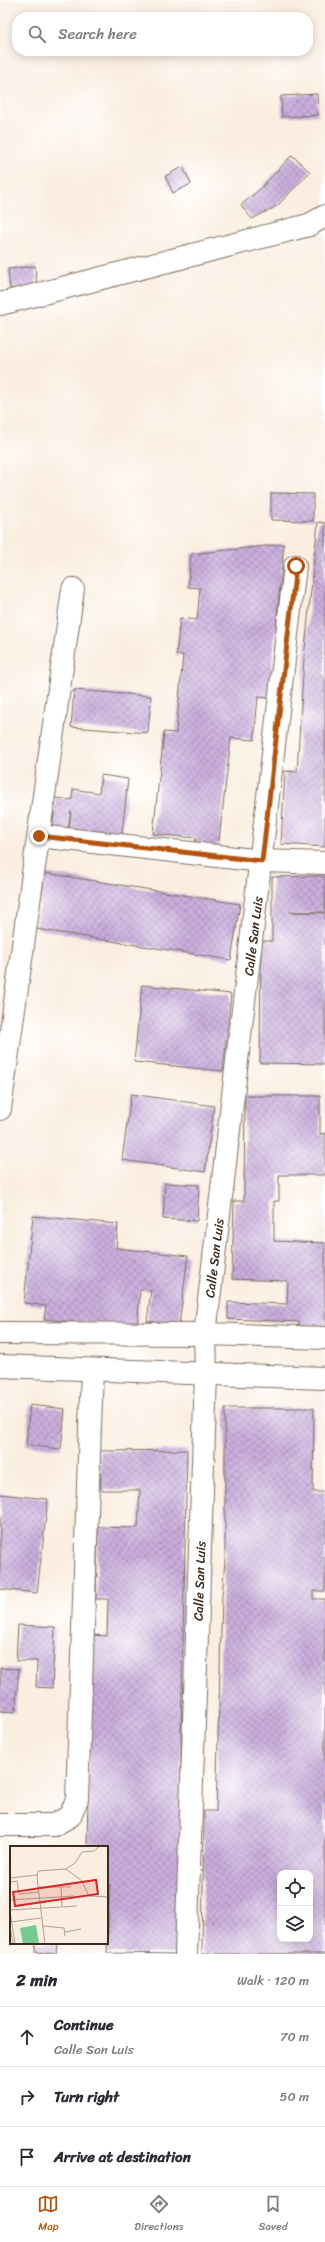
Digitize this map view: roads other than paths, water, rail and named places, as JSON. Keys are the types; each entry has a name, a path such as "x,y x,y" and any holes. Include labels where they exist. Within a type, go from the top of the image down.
{"street":[{"path":"0,304 309,225 325,216"},
{"name":"Calle San Luis","path":"186,1954 206,1375 205,1334 296,566"},
{"path":"0,1109 73,589"},
{"path":"39,836 262,861 325,863"},
{"path":"0,1333 205,1334 325,1338"},
{"path":"0,1366 206,1375 325,1378"},
{"path":"0,1825 54,1825 70,1816 77,1799 92,1370"}]}
